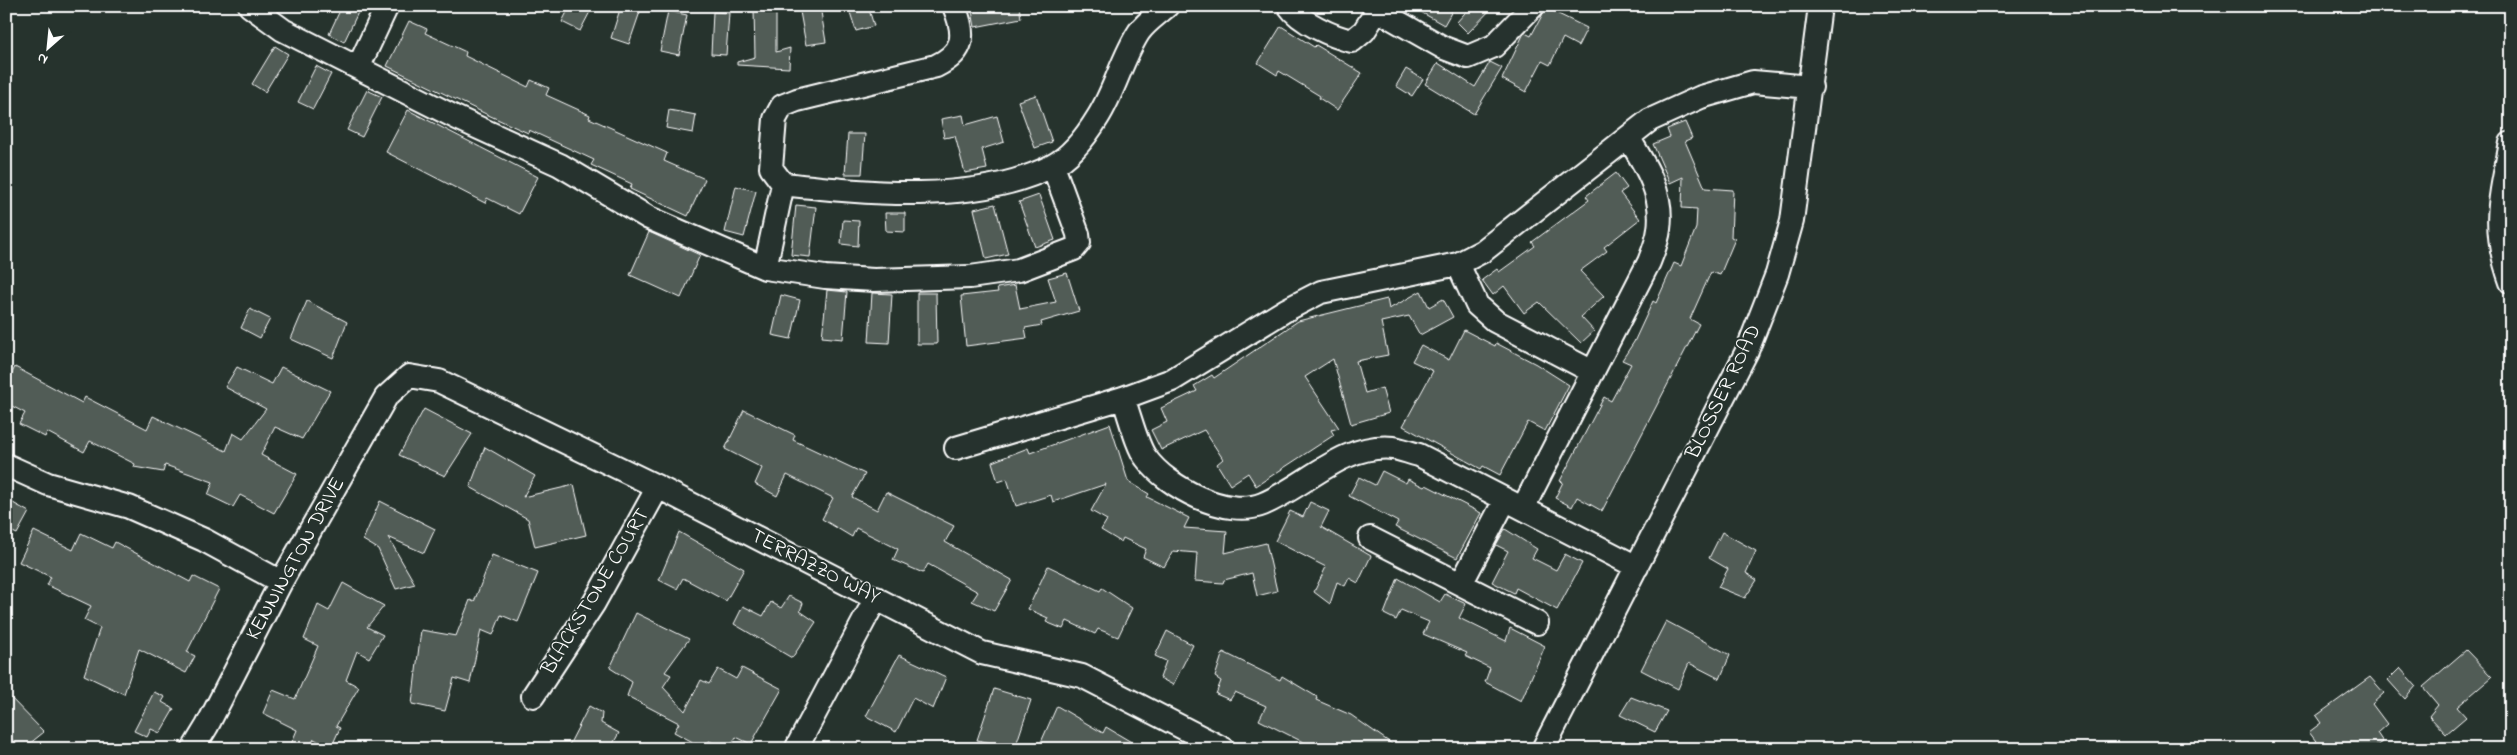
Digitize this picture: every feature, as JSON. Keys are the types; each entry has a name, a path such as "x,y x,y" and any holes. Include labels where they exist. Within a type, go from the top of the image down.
{"street":[{"path":"250,6 282,30 457,118 560,165 649,218 765,268 874,280 970,277 1018,270 1074,249 1079,242 1078,234 1053,166"},
{"path":"358,68 387,6"},
{"path":"765,268 783,184 771,168 775,119 782,106 797,100 936,66 951,59 960,46 960,27 954,6"},
{"path":"783,184 880,191 955,190 993,185 1053,166 1070,153 1099,116 1140,32 1167,6"},
{"path":"1289,6 1329,33 1352,41 1364,31 1379,8 1444,48 1468,57 1494,46 1533,6"},
{"name":"BLOSSER ROAD","path":"1543,749 1747,352 1777,274 1792,220 1811,87 1820,6"},
{"path":"956,448 1123,398 1172,380 1286,310 1321,292 1458,264 1483,251 1629,139 1650,120 1701,97 1753,82 1811,87"},
{"path":"1461,584 1514,504 1593,372 1649,262 1660,228 1659,197 1646,168 1629,139"},
{"path":"2511,143 2497,221 2501,255 2511,282"},
{"path":"1458,264 1476,305 1494,321 1593,372"},
{"name":"TERRAZZO WAY","path":"409,376 439,381 658,487 982,654 1082,676 1224,749"},
{"name":"KENNINGTON DRIVE","path":"193,749 207,726 281,582 386,398 409,376"},
{"path":"1123,398 1145,457 1169,482 1199,498 1230,507 1261,505 1346,456 1378,448 1394,448 1419,455 1637,568"},
{"path":"6,464 48,484 129,507 204,540 281,582"},
{"name":"BLACKSTONE COURT","path":"533,696 594,603 658,487"},
{"path":"1370,538 1537,623"},
{"path":"796,749 876,598"}],"building":[{"path":"342,6 361,6 344,42 329,34"},
{"path":"570,6 593,6 580,31 562,22"},
{"path":"621,6 642,6 629,44 611,38"},
{"path":"799,6 820,6 826,42 806,45"},
{"path":"848,6 868,6 874,26 856,31"},
{"path":"971,6 1019,6 1021,18 975,27"},
{"path":"1410,6 1444,6 1452,11 1444,25"},
{"path":"1471,6 1494,6 1468,33 1457,22"},
{"path":"776,8 776,52 790,48 789,68 737,65 737,62 755,57 754,9"},
{"path":"1546,8 1587,28 1578,46 1563,38 1550,65 1542,61 1526,92 1502,79 1523,35 1525,33 1531,36"},
{"path":"668,11 687,15 679,55 660,51"},
{"path":"713,12 729,13 726,55 711,54"},
{"path":"409,21 427,29 425,33 466,52 465,56 528,87 531,80 549,88 546,95 590,115 589,118 667,153 664,161 705,179 688,216 630,189 632,184 591,165 594,160 529,130 528,133 486,114 387,66"},
{"path":"1281,26 1314,47 1316,45 1362,73 1337,110 1319,98 1320,96 1279,71 1277,75 1258,63"},
{"path":"275,46 288,54 265,92 252,84"},
{"path":"1490,62 1502,68 1474,114 1425,84 1438,63 1475,87"},
{"path":"316,66 331,74 313,109 298,102"},
{"path":"1406,69 1423,79 1412,96 1396,86"},
{"path":"367,90 382,97 362,137 347,130"},
{"path":"1036,95 1052,142 1035,148 1018,101"},
{"path":"408,110 538,177 519,214 487,198 485,203 386,152"},
{"path":"669,110 696,115 693,133 666,128"},
{"path":"963,115 965,125 997,116 1004,142 982,149 987,169 965,173 955,136 944,138 941,119"},
{"path":"1685,122 1692,138 1685,141 1705,188 1733,190 1731,237 1735,239 1720,275 1711,272 1690,319 1699,324 1602,511 1577,497 1572,507 1555,498 1563,482 1560,481 1604,397 1611,401 1631,364 1622,360 1634,342 1653,301 1656,303 1674,263 1681,266 1696,228 1697,209 1682,208 1683,177 1670,183 1653,144 1670,137 1667,129"},
{"path":"848,134 865,134 862,174 845,174"},
{"path":"1616,173 1627,188 1620,193 1640,219 1604,247 1607,251 1580,271 1604,296 1581,317 1594,331 1581,343 1539,302 1524,313 1504,286 1493,295 1482,280 1497,269 1499,272 1535,246 1532,242 1589,200 1586,196"},
{"path":"736,186 756,191 744,237 725,232"},
{"path":"1039,195 1055,240 1035,247 1019,202"},
{"path":"995,204 1008,254 986,259 974,209"},
{"path":"796,205 816,207 810,257 791,255"},
{"path":"885,213 905,213 905,232 886,231"},
{"path":"843,220 859,221 858,246 841,244"},
{"path":"649,232 700,255 681,298 630,275"},
{"path":"1067,273 1079,311 1041,322 1042,325 1025,328 1027,338 966,346 961,296 998,292 997,288 1015,285 1020,309 1056,302 1048,278"},
{"path":"827,290 847,292 843,339 822,337"},
{"path":"1421,291 1429,307 1443,299 1453,317 1420,335 1409,316 1381,322 1388,355 1356,361 1365,393 1382,388 1389,413 1351,424 1333,359 1305,377 1339,428 1331,430 1334,435 1256,486 1248,473 1230,485 1217,464 1223,459 1204,430 1161,450 1151,430 1167,422 1161,408 1197,391 1194,386 1212,375 1214,378 1298,321 1387,299 1389,309"},
{"path":"872,293 892,294 889,343 869,342"},
{"path":"917,293 936,293 937,344 917,344"},
{"path":"781,295 800,300 791,339 772,335"},
{"path":"307,301 347,322 333,358 291,339"},
{"path":"250,309 270,319 260,338 241,328"},
{"path":"1464,330 1495,346 1496,343 1536,364 1569,385 1545,431 1528,422 1500,475 1483,466 1481,469 1403,426 1433,371 1412,361 1421,345 1449,360"},
{"path":"15,367 82,403 85,397 147,429 153,416 226,451 233,433 243,439 266,409 225,387 237,367 272,384 281,367 330,391 302,439 275,427 261,455 297,474 274,513 240,495 233,507 208,495 213,482 165,465 163,472 134,467 135,464 90,441 84,452 47,432 45,437 19,424 25,413 6,403 6,385"},
{"path":"424,409 472,434 445,476 399,455"},
{"path":"744,410 795,435 793,440 865,474 852,497 877,510 886,492 954,526 945,542 1012,580 994,611 972,601 978,592 928,564 923,573 893,560 898,549 856,528 852,537 822,519 833,498 787,475 777,496 755,484 762,468 725,449"},
{"path":"1110,424 1128,481 1149,494 1147,497 1189,518 1184,528 1227,531 1225,553 1266,543 1277,591 1257,596 1252,573 1224,580 1223,583 1195,581 1197,553 1173,551 1164,567 1143,557 1146,549 1123,538 1121,542 1101,530 1107,520 1091,511 1106,484 1053,502 1051,495 1016,506 1007,479 998,482 992,462 1028,448 1030,453"},
{"path":"485,447 535,476 523,497 574,485 586,535 535,547 528,519 470,487"},
{"path":"1382,471 1406,483 1408,479 1424,487 1426,485 1481,513 1457,558 1395,527 1398,522 1349,496 1359,477 1375,485"},
{"path":"6,499 29,512 17,534 6,529"},
{"path":"380,501 435,529 424,553 388,537 415,584 396,589 378,549 363,540"},
{"path":"1310,502 1329,511 1321,527 1371,556 1358,583 1349,578 1345,586 1337,582 1330,604 1314,592 1326,567 1275,541 1290,511 1303,517"},
{"path":"1505,529 1537,549 1532,558 1556,570 1565,554 1582,563 1557,610 1516,588 1514,593 1492,582 1508,551 1496,545"},
{"path":"34,531 73,550 81,533 112,548 115,542 190,582 193,576 219,589 187,652 195,656 186,673 139,649 124,694 84,675 100,628 84,620 91,606 47,585 51,577 19,562"},
{"path":"679,532 744,569 726,601 683,578 677,589 659,580"},
{"path":"1722,532 1756,551 1746,573 1757,580 1745,598 1718,587 1728,569 1709,558"},
{"path":"492,555 538,573 518,622 501,615 493,635 481,630 470,683 454,678 445,711 412,704 421,630 456,636 470,600 474,602"},
{"path":"1048,566 1100,591 1102,588 1132,608 1118,637 1098,629 1095,634 1067,621 1063,629 1046,622 1048,618 1028,609"},
{"path":"1398,578 1440,602 1445,594 1466,604 1459,618 1506,641 1510,628 1545,646 1521,701 1485,682 1490,668 1465,656 1467,653 1423,634 1429,622 1401,610 1396,620 1384,614"},
{"path":"343,583 384,606 367,627 383,635 369,658 357,651 346,680 359,687 336,726 340,728 331,748 314,739 309,749 289,749 297,730 263,713 273,690 295,699 318,646 304,639 318,605 329,611"},
{"path":"789,596 803,603 800,611 816,622 792,658 734,624 743,606 763,616 771,602 781,608"},
{"path":"636,613 689,639 665,672 671,675 663,687 685,711 701,680 709,684 718,669 736,679 742,668 782,689 751,744 736,737 728,749 709,741 704,748 674,732 679,723 627,696 632,682 610,668"},
{"path":"1666,621 1730,655 1720,679 1689,663 1678,689 1641,670"},
{"path":"1167,631 1193,645 1173,685 1160,678 1166,661 1155,656"},
{"path":"2466,650 2492,677 2457,707 2466,717 2446,734 2429,716 2438,705 2423,687"},
{"path":"1223,652 1280,680 1282,676 1317,697 1316,700 1351,715 1399,749 1317,749 1259,720 1266,706 1235,692 1230,700 1216,694 1221,681 1215,677"},
{"path":"899,655 946,677 933,709 913,698 896,732 866,716"},
{"path":"2400,668 2416,686 2405,699 2388,680"},
{"path":"2370,677 2384,693 2372,704 2387,724 2377,733 2383,742 2373,749 2322,749 2309,732 2321,723 2316,716"},
{"path":"994,689 1031,700 1015,748 977,740"},
{"path":"154,692 165,697 162,702 174,709 160,733 151,729 147,737 134,731"},
{"path":"6,693 44,732 23,749 6,735"},
{"path":"1631,697 1667,711 1655,732 1620,715"},
{"path":"589,706 602,713 601,723 619,733 610,749 567,749"},
{"path":"1057,706 1103,733 1106,727 1143,749 1038,749"}]}
